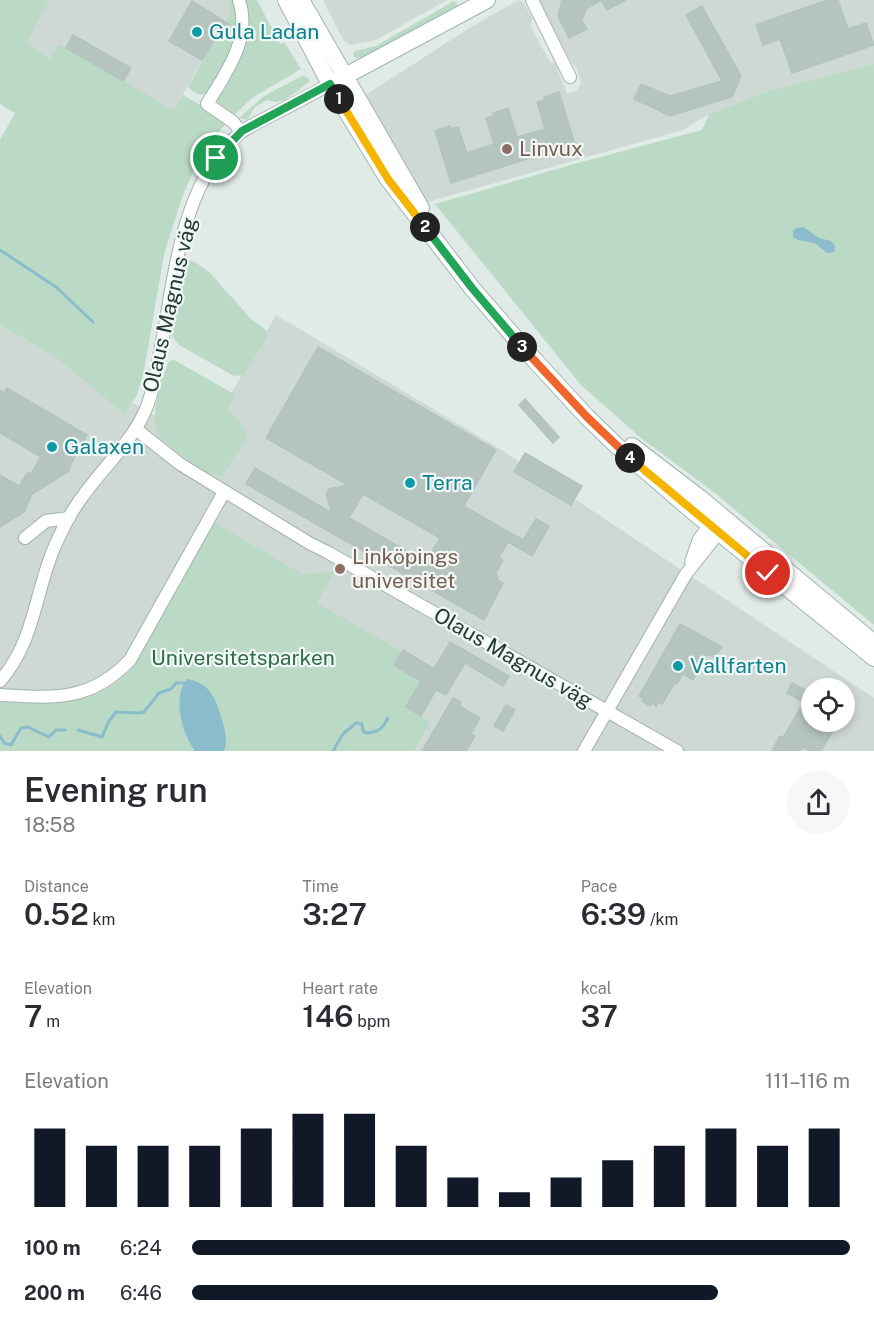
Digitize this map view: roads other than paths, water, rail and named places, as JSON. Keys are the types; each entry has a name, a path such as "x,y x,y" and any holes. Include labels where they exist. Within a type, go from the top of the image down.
{"main road":[{"path":"286,0 338,80"},
{"path":"301,0 388,179 504,327 617,446 874,643"},
{"path":"338,80 487,0"},
{"path":"719,523 874,658"}],"street":[{"path":"238,0 242,17 239,46 229,69 207,104 232,121 242,131"},
{"path":"532,0 570,77"},
{"name":"Olaus Magnus väg","path":"0,681 20,653 27,638 46,569 69,518 88,489 137,430 148,405 179,248 207,174 216,158 242,131 338,80"},
{"name":"Olaus Magnus väg","path":"137,430 180,464 309,543 677,751"},
{"path":"0,695 54,697 78,694 98,686 117,674 130,660 224,492"},
{"path":"25,538 46,521 69,518"},
{"path":"584,751 686,574 699,539 719,523"}],"water":[{"path":"803,227 819,238 831,241 835,246 834,252 827,253 815,243 793,237 793,231 796,228"},
{"path":"187,679 202,684 212,694 221,715 225,733 224,751 195,751 190,744 180,715 180,696"}],"waterway":[{"path":"0,250 56,287 93,322"},
{"path":"78,730 102,737 116,712 144,712 159,693 171,689 176,683 186,685"},
{"path":"333,751 343,734 356,723 362,724 363,731 370,733 380,729 388,718"},
{"path":"0,736 4,743 11,745 21,728 28,727 49,737 56,730 65,730"}],"place":[{"name":"Gula Ladan","path":"197,32"},
{"name":"Linvux","path":"507,149"},
{"name":"Galaxen","path":"52,447"},
{"name":"Terra","path":"410,483"},
{"name":"Linköpings universitet","path":"340,569"},
{"name":"Vallfarten","path":"678,666"}],"park label":[{"name":"Universitetsparken","path":"243,658"}]}
